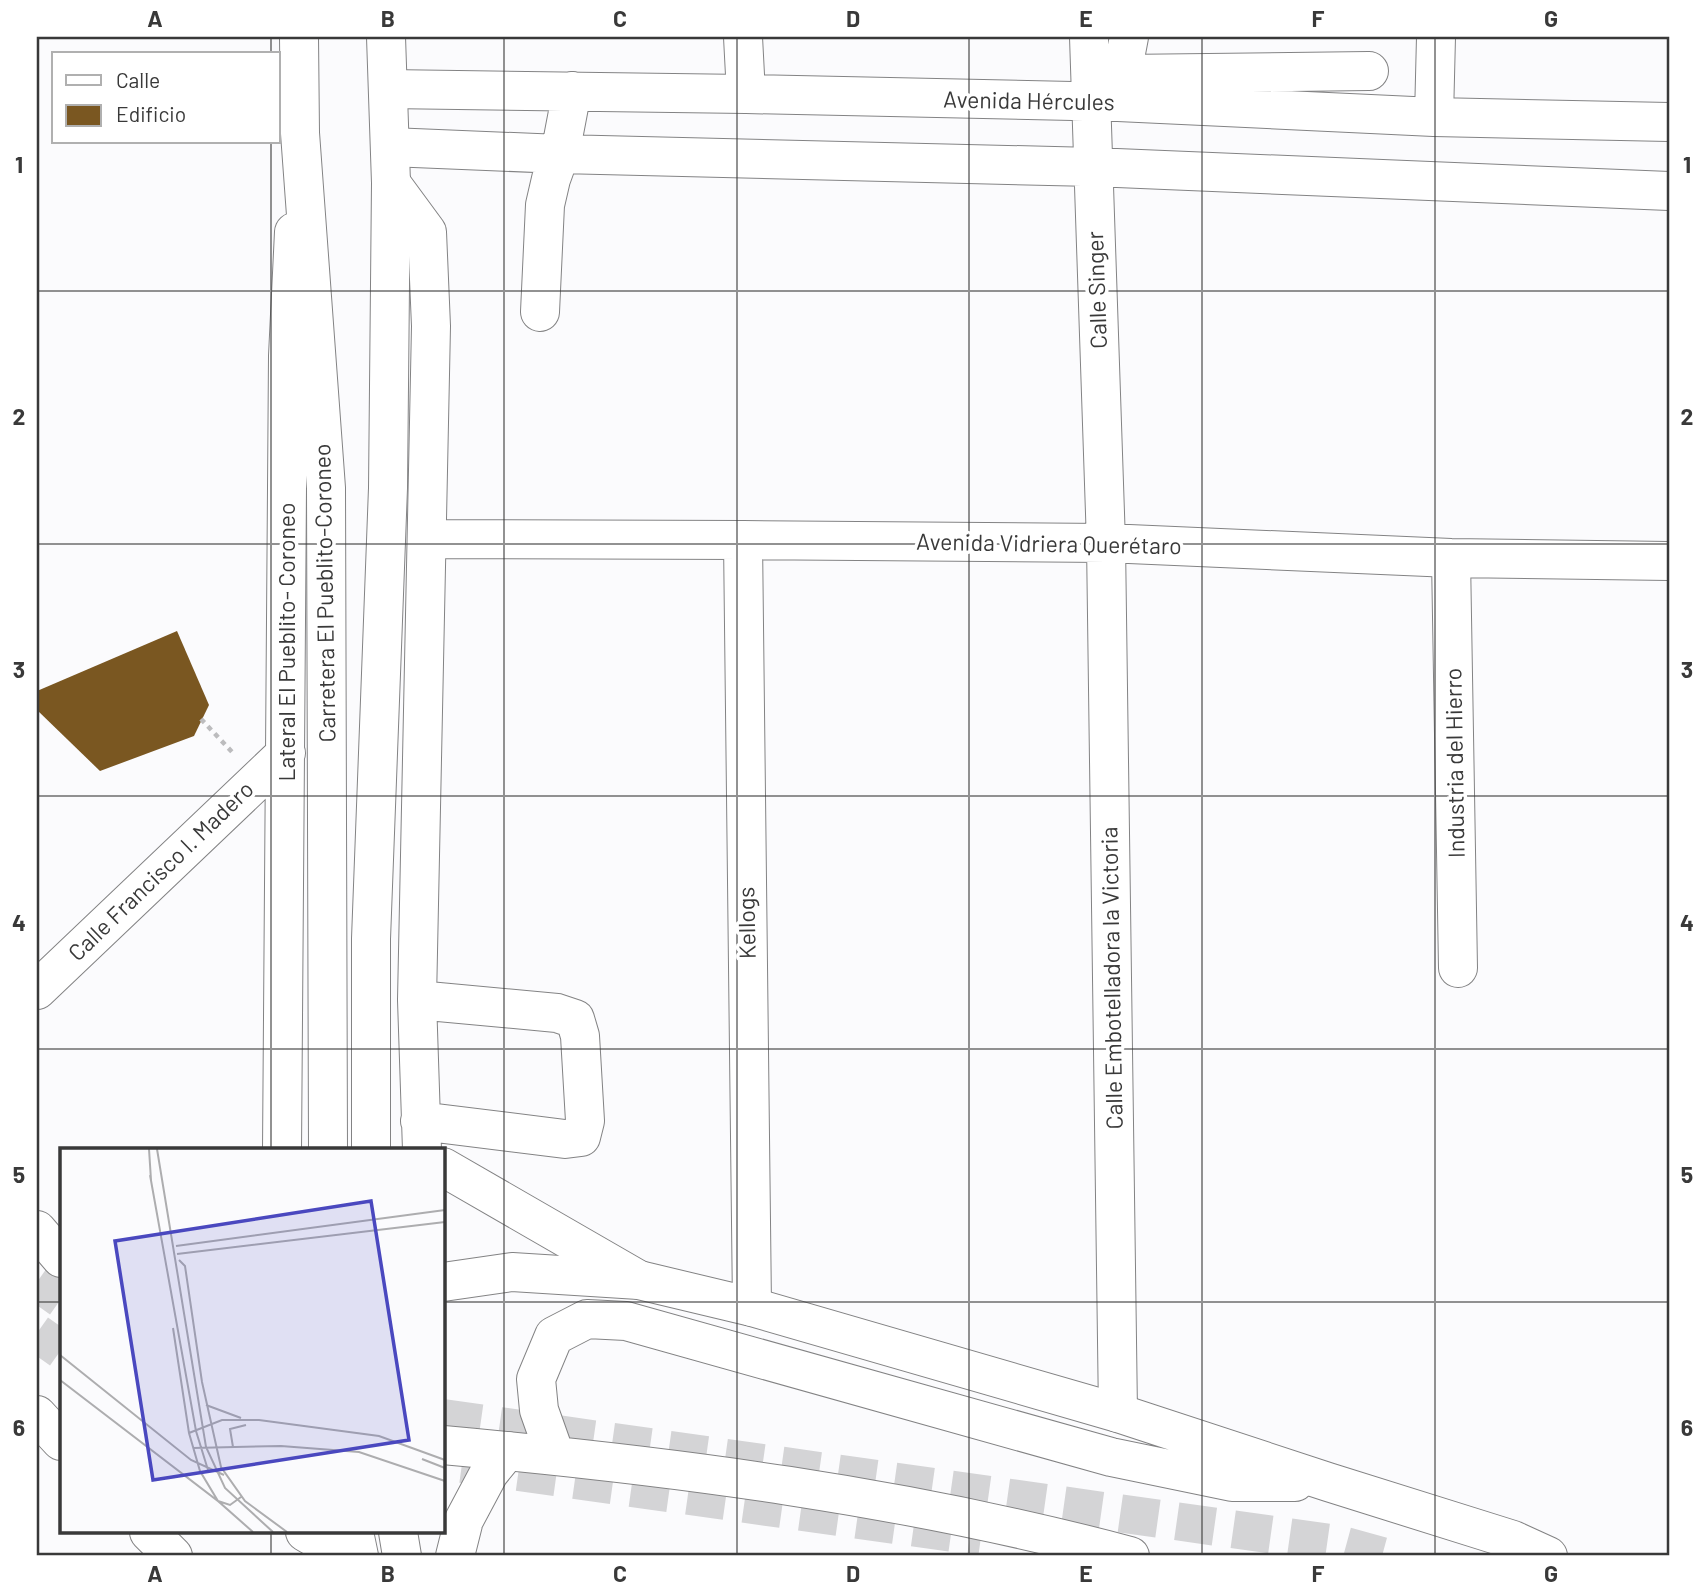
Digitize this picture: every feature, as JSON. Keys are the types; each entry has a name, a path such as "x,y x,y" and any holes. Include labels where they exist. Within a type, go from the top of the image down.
{"main road":[{"name":"Carretera El Pueblito-Coroneo","path":"299,37 300,133 326,488 328,1148"},
{"path":"371,1148 371,939 388,488 391,165 386,37"},
{"path":"743,37 746,94"},
{"name":"Calle Singer","path":"1089,37 1110,93 1093,167 1105,543"},
{"path":"1129,37 1110,93 1369,71"},
{"path":"1434,117 1436,37"},
{"name":"Avenida Hércules","path":"388,89 746,94 1110,93 1434,117 1669,122"},
{"path":"540,312 545,205 560,154 572,90"},
{"name":"Lateral El Pueblito- Coroneo","path":"282,1148 288,356 300,133"},
{"path":"391,165 560,154 1093,167 1669,191"},
{"path":"391,165 428,232 431,326 417,1000 421,1136 581,1137 585,1121 579,1036 575,1019 557,1013 417,1000"},
{"name":"Avenida Vidriera Querétaro","path":"428,539 1105,543 1451,558 1669,561"},
{"name":"Kellogs","path":"743,540 752,1307"},
{"name":"Calle Embotelladora la Victoria","path":"1105,543 1118,1413"},
{"name":"Industria del Hierro","path":"1451,558 1458,968"},
{"name":"Calle Francisco I. Madero","path":"37,990 286,752"},
{"path":"444,1168 639,1280"},
{"path":"37,1230 60,1257"},
{"path":"444,1282 512,1272 639,1280 752,1307 1118,1413 1513,1540 1548,1556"},
{"path":"555,1455 539,1410 536,1379 554,1336 587,1319 626,1321 1111,1457 1232,1482 1328,1482"},
{"path":"37,1415 60,1440"},
{"path":"444,1445 555,1455 741,1478 993,1524 1130,1556"},
{"path":"455,1556 464,1520 489,1473 507,1451"},
{"path":"151,1534 173,1556"},
{"path":"354,1534 359,1556"},
{"path":"398,1534 402,1556"},
{"path":"444,1534 447,1556"},
{"path":"308,1538 346,1556"}],"path":[{"path":"201,719 258,779"}],"building":[{"path":"177,631 209,705 194,736 100,771 37,710 37,691"}],"tunnel":[{"path":"37,1282 60,1298"},
{"path":"37,1333 60,1349"},
{"path":"444,1418 1338,1544 1382,1556"},
{"path":"462,1464 981,1537"}]}
